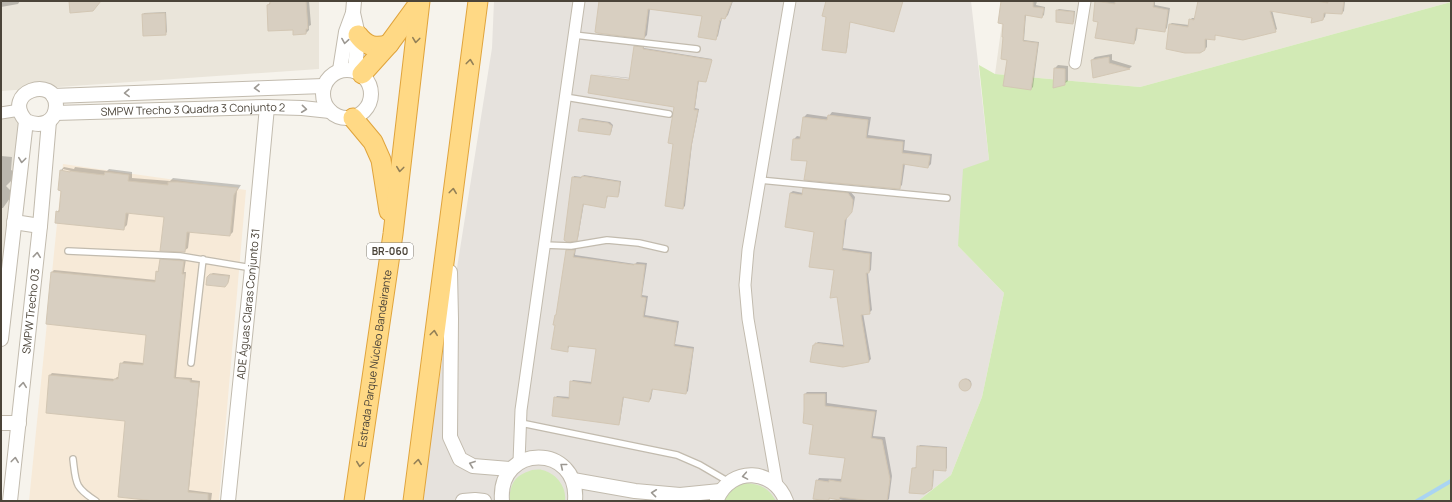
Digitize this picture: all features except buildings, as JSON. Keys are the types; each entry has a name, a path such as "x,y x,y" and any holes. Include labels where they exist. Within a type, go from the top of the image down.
{"highway":[{"path":"359,73 389,44 420,1"},
{"name":"Estrada Parque Núcleo Bandeirante","path":"354,501 392,234 420,1"},
{"path":"413,501 478,1"},
{"path":"358,34 366,44 371,46 382,47 389,44"},
{"path":"353,118 372,142 381,160 392,234"}],"street":[{"path":"515,466 521,423 521,410 578,1"},
{"path":"786,501 777,485 748,319 745,285 748,250 790,1"},
{"path":"1075,63 1085,1"},
{"path":"354,7 358,34 359,73"},
{"path":"340,70 346,32 354,7"},
{"path":"330,111 324,99 324,86 333,74 340,70 348,69 359,73 370,85 371,99 365,111 353,118"},
{"name":"SMPW Trecho 3 Quadra 3 Conjunto 2","path":"53,96 324,86"},
{"path":"1,113 23,115 34,124 42,124 52,117 56,104 53,96 48,91 41,89 28,91 23,96 20,103 23,115 14,222 1,339"},
{"name":"SMPW Trecho 3 Quadra 3 Conjunto 2","path":"52,117 267,107 302,108 330,111 341,117 353,118"},
{"name":"ADE Águas Claras Conjunto 31","path":"228,501 267,107"},
{"name":"SMPW Trecho 03","path":"10,501 20,423 52,117"},
{"path":"14,222 40,226"},
{"path":"448,224 451,319 450,437 460,459 473,466 515,466"},
{"path":"1,423 20,423"},
{"path":"502,501 501,492 504,480 515,466 529,458 539,457 550,458 560,463 568,470 576,491 575,501"},
{"path":"573,480 634,496 680,495 722,491 741,476 754,475 766,478 777,485"},
{"path":"464,501 484,501"}],"lane":[{"path":"574,35 697,49"},
{"path":"565,97 669,114"},
{"path":"760,180 947,198"},
{"path":"544,245 571,246 607,240 639,243 665,249"},
{"path":"68,251 180,256 252,268"},
{"path":"191,363 203,259"},
{"path":"521,423 677,455 700,465 722,491"},
{"path":"73,459 76,484 85,494 96,501"}],"shaded area":[{"path":"1,1 319,1 319,69 1,91"},
{"path":"494,1 971,1 989,160 958,246 1004,293 982,397 951,475 918,501 422,501 432,425 492,48"},
{"path":"1005,1 1451,2 1140,87 995,74"},
{"path":"21,112 1,282 1,113"},
{"path":"63,164 246,190 219,501 29,501"}],"green space":[{"path":"1451,2 1451,501 918,501 951,475 982,397 1004,293 958,246 963,169 989,160 979,65 995,74 1140,87"},
{"path":"532,470 542,470 556,477 560,481 564,491 565,501 509,501 512,484 514,481 517,477"},
{"path":"746,483 756,484 764,488 776,501 722,501 732,489"}],"waterway":[{"path":"1417,501 1451,481"}]}
